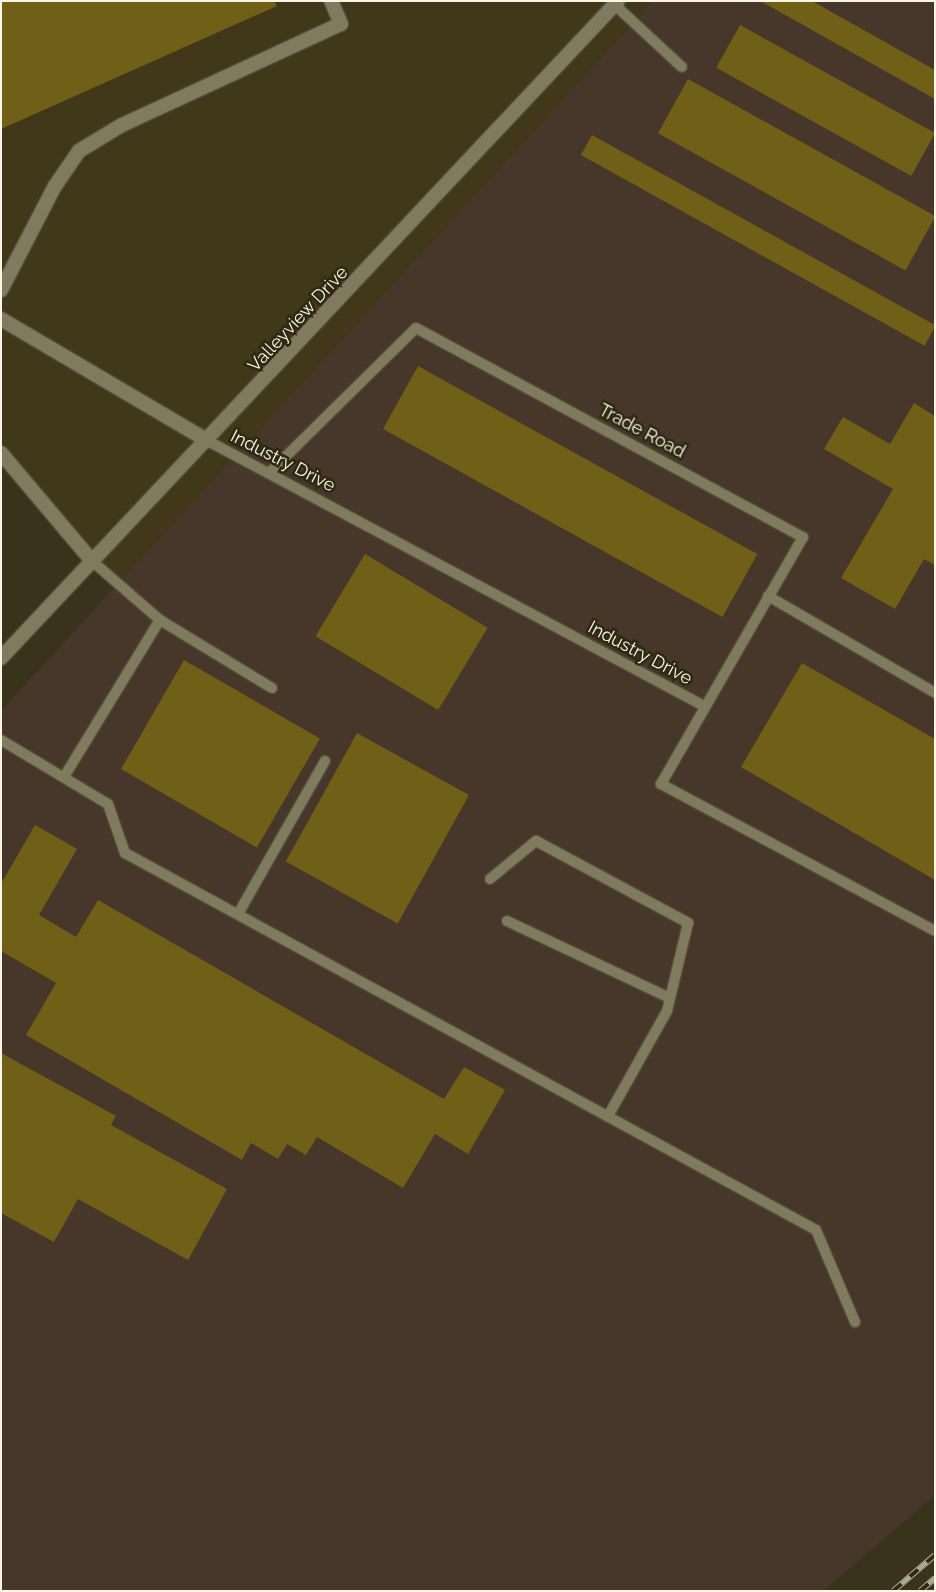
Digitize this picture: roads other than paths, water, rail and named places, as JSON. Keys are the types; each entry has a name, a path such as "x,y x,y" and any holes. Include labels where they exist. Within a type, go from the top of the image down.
{"street":[{"path":"1,290 55,186 79,151 122,125 342,24 331,1"},
{"name":"Valleyview Drive","path":"1,658 208,441 617,3"},
{"path":"1,319 208,441"},
{"path":"1,453 92,561"}],"lane":[{"path":"617,3 682,67"},
{"name":"Trade Road","path":"270,472 416,328 803,537 768,596"},
{"name":"Industry Drive","path":"208,441 270,472 704,706 661,784 935,931"},
{"path":"92,561 160,620 272,688"},
{"path":"704,706 768,596 935,693"},
{"path":"64,777 160,620"},
{"path":"1,740 108,804 125,853 816,1230 855,1322"},
{"path":"238,914 325,761"},
{"path":"490,879 536,841 688,923 670,998 608,1116"},
{"path":"507,921 670,998"}],"railway":[{"path":"893,1591 935,1555"},
{"path":"920,1591 935,1578"}]}
